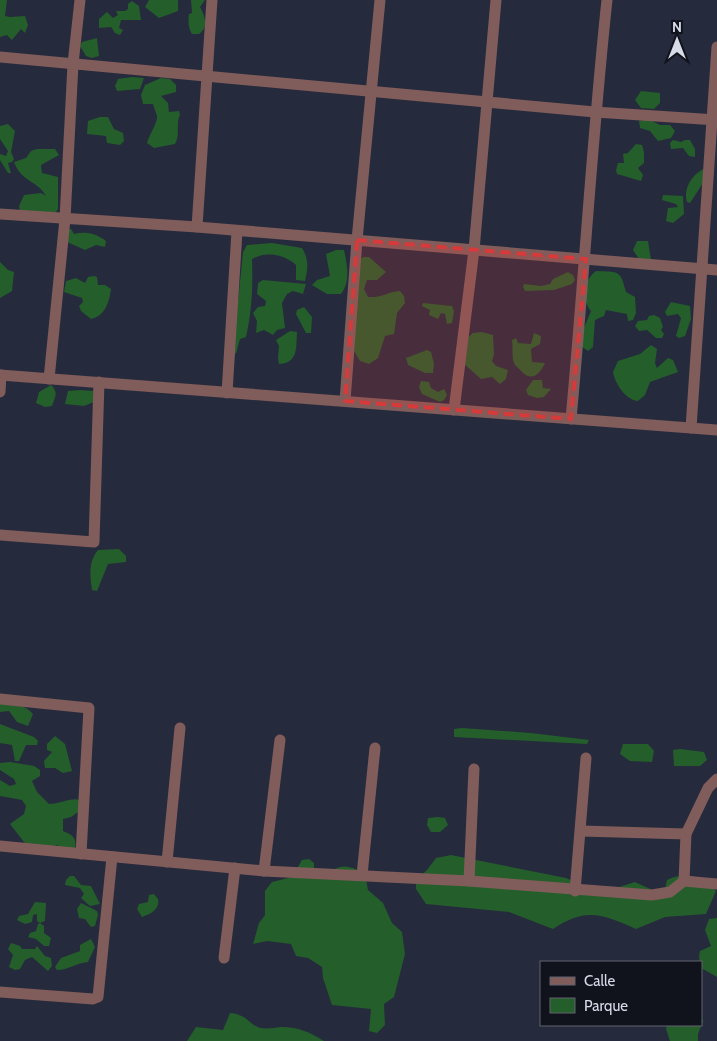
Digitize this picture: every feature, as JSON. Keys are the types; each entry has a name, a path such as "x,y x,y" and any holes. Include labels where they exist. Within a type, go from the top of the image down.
{"street":[{"path":"49,378 65,219 73,64 80,0"},
{"path":"197,227 212,0"},
{"path":"345,401 357,240 380,0"},
{"path":"454,410 474,250 496,0"},
{"path":"570,419 586,259 595,112 607,0"},
{"path":"691,428 714,120 717,47"},
{"path":"0,57 595,112 714,120"},
{"path":"0,214 197,227 717,270"},
{"path":"227,393 237,231"},
{"path":"0,392 1,375 717,430"},
{"path":"0,535 94,542 98,382"},
{"path":"0,699 89,708 81,854"},
{"path":"167,862 180,728"},
{"path":"264,871 280,740"},
{"path":"362,875 375,748"},
{"path":"575,891 586,758"},
{"path":"470,881 474,769"},
{"path":"684,881 686,834 708,788 717,780"},
{"path":"581,831 686,834"},
{"path":"0,846 264,871 470,881 652,896 670,892 684,881 717,884"},
{"path":"0,992 93,999 98,996 112,857"},
{"path":"224,958 235,868"}],"highlighted area":[{"path":"357,240 586,259 571,419 345,401"}],"green space":[{"path":"0,0 7,0 5,16 25,16 28,25 25,33 21,29 12,40 7,35 0,37"},
{"path":"149,0 178,0 178,11 159,18 145,7"},
{"path":"191,0 205,0 200,7 205,18 205,25 199,34 192,34 188,22 189,14 192,13"},
{"path":"132,1 139,6 141,20 121,20 119,28 123,30 120,35 115,33 111,27 99,28 99,19 107,12 113,18 118,15 116,11 128,9 128,4"},
{"path":"97,38 99,56 92,58 86,56 80,46 82,42"},
{"path":"144,78 140,89 117,91 115,86 118,79"},
{"path":"161,78 170,79 176,85 176,92 161,96 168,103 169,112 179,111 178,137 175,144 154,148 147,143 157,116 153,104 143,104 141,95 145,85"},
{"path":"641,91 660,93 660,103 654,109 641,108 635,100"},
{"path":"100,117 108,117 114,129 123,133 124,141 120,145 107,143 106,136 87,134 88,121"},
{"path":"650,120 660,125 670,125 675,131 671,138 658,141 650,131 640,128 639,121"},
{"path":"8,124 15,131 11,152 14,159 8,163 11,173 8,173 0,160 0,154 6,156 8,151 0,139 0,126"},
{"path":"673,140 681,142 690,140 695,149 695,157 689,156 683,148 671,149 670,143"},
{"path":"636,144 642,145 644,152 644,163 638,168 643,175 641,181 617,174 616,170 618,163 624,163 623,154 628,153"},
{"path":"55,149 59,155 41,165 42,173 58,177 58,209 54,215 20,211 19,206 24,195 41,193 46,196 38,186 21,174 14,162 26,158 31,151"},
{"path":"703,169 705,180 690,203 687,202 686,192 689,183"},
{"path":"663,195 683,196 684,214 673,223 666,221 668,208 678,207 676,204 662,200"},
{"path":"71,229 74,234 95,234 106,241 105,247 96,245 85,250 67,242 64,230"},
{"path":"637,241 648,241 651,260 641,262 633,250"},
{"path":"272,243 302,248 307,264 305,281 296,280 296,265 286,258 269,254 252,259 252,298 248,327 246,337 240,339 236,354 233,352 243,252 247,245"},
{"path":"336,250 344,250 347,273 346,284 341,294 327,294 312,285 317,280 330,276 326,254"},
{"path":"363,257 369,257 386,272 377,280 367,280 364,289 368,297 377,297 400,291 404,296 405,303 397,313 394,334 385,336 378,358 369,364 360,361 354,351 359,261"},
{"path":"0,262 8,270 14,272 12,291 0,298"},
{"path":"596,271 614,272 620,276 626,292 635,297 636,313 633,320 628,321 627,314 606,310 604,316 595,320 593,347 588,351 581,346 581,335 591,311 586,301 585,290 589,279"},
{"path":"568,272 573,275 575,280 572,284 554,290 525,291 523,287 524,284 541,286 550,284 553,279"},
{"path":"88,277 97,277 98,285 105,285 111,289 106,308 100,315 91,319 81,311 79,306 83,302 82,298 64,292 66,281 76,278 85,283"},
{"path":"263,280 306,284 303,294 293,291 287,294 282,303 285,328 277,330 273,335 264,330 256,333 257,321 253,313 258,307 265,306 266,301 257,294 258,283"},
{"path":"671,302 690,306 691,319 685,336 679,338 676,336 681,318 678,314 667,316 665,312"},
{"path":"423,303 452,306 454,311 452,323 447,324 445,314 441,313 438,319 429,315 430,310 422,306"},
{"path":"304,307 312,317 311,333 306,333 296,314 297,310"},
{"path":"654,315 660,318 663,327 661,330 664,334 662,338 656,338 647,330 639,331 635,326 638,321 647,320 649,316"},
{"path":"290,331 297,332 295,353 290,361 279,364 279,346 276,340"},
{"path":"482,332 493,335 494,354 492,361 496,366 508,370 506,379 500,384 492,377 481,379 463,363 466,339 473,333"},
{"path":"534,333 541,336 540,344 531,349 532,362 545,363 538,373 529,376 515,365 512,340 516,338 518,343 531,344"},
{"path":"651,345 657,349 655,363 657,368 668,358 673,360 678,372 650,382 645,395 638,401 634,400 622,391 613,372 618,361 640,354"},
{"path":"427,350 431,352 434,364 433,373 425,373 408,365 406,358"},
{"path":"533,380 542,380 543,388 551,389 544,397 537,398 528,395 526,390"},
{"path":"421,381 429,382 431,388 438,392 444,389 447,395 444,400 440,402 422,394 419,387"},
{"path":"51,385 56,393 52,406 45,407 36,403 39,392"},
{"path":"68,391 94,391 94,402 84,406 65,404"},
{"path":"119,549 126,556 126,562 108,564 97,591 92,590 90,569 98,550"},
{"path":"0,702 18,704 29,710 33,714 28,726 17,722 9,711 0,712"},
{"path":"0,724 34,737 38,741 37,745 26,745 19,761 15,761 12,745 0,743"},
{"path":"454,729 531,733 589,740 587,744 454,737"},
{"path":"55,736 65,744 72,771 63,773 55,768 45,768 44,761 52,752 47,750 47,744"},
{"path":"623,744 648,744 654,751 652,762 630,761 620,754"},
{"path":"673,750 704,752 707,760 700,766 674,766"},
{"path":"10,762 34,766 40,770 40,776 32,781 37,792 49,804 73,799 80,800 81,810 71,817 63,819 63,831 73,837 75,849 59,851 58,845 35,850 24,842 10,824 24,814 26,806 22,800 0,796 0,780 10,786 16,784 14,779 0,770 0,763"},
{"path":"428,818 445,818 448,825 440,832 431,832 427,825"},
{"path":"451,855 566,878 584,886 616,888 635,882 657,892 664,893 667,880 688,875 705,882 716,891 706,914 665,917 636,929 603,917 585,915 565,922 553,929 509,912 426,904 416,889 416,880 436,858"},
{"path":"309,859 314,863 314,874 318,879 336,868 346,866 365,874 368,890 383,903 392,923 402,932 405,954 394,997 384,1004 385,1025 377,1033 369,1031 371,1009 332,1005 323,978 322,967 308,958 296,956 291,944 267,941 253,944 259,923 265,915 265,891 272,882 292,877 302,860"},
{"path":"70,876 74,876 81,885 91,886 100,904 90,906 81,898 84,894 80,888 65,885 66,880"},
{"path":"154,894 158,899 156,909 142,917 137,909 139,904 148,902 149,895"},
{"path":"35,902 46,903 45,921 40,923 37,921 37,914 33,915 32,922 25,924 17,920 19,916 28,914"},
{"path":"81,903 97,911 98,915 95,926 91,927 85,919 79,918 77,909"},
{"path":"717,918 717,977 702,969 702,961 700,961 699,957 700,951 711,946 705,930 709,919"},
{"path":"40,923 44,926 44,933 51,938 49,946 44,946 36,939 28,937 30,933 36,931"},
{"path":"91,939 95,947 88,962 57,970 55,967 61,958 80,951 80,945"},
{"path":"11,943 20,946 22,949 35,949 37,946 45,956 51,958 52,966 48,971 32,957 25,960 20,969 15,970 9,967 13,955 8,949"},
{"path":"230,1013 241,1016 261,1028 281,1027 299,1029 324,1041 187,1041 196,1027 223,1030"},
{"path":"667,1026 701,1026 698,1041 670,1041"}]}
